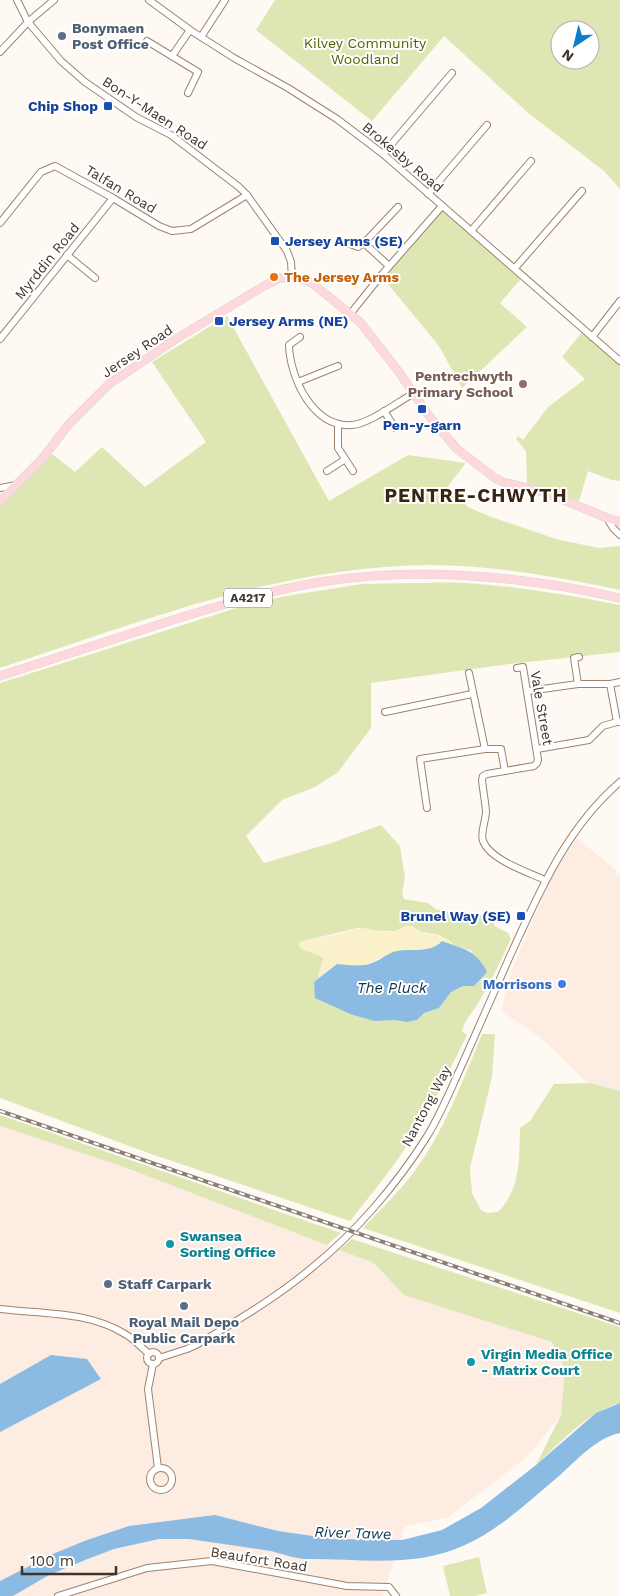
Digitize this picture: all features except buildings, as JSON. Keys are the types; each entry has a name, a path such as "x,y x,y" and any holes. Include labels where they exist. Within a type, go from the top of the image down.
{"main road":[{"name":"Jersey Road","path":"0,501 42,459 69,424 109,384 176,339 264,286 280,278 292,278"},
{"path":"292,278 312,283 351,313 369,333 429,416 457,449 500,481 565,499 620,522"},
{"name":"A4217","path":"0,676 210,608 266,593 321,582 411,574 460,574 506,578 572,588 620,598"}],"street":[{"name":"Bon-Y-Maen Road","path":"17,0 28,22 61,61 85,82 136,117 171,136 230,179 247,195 287,252 291,262 292,278"},
{"path":"0,52 28,22 54,0"},
{"path":"201,37 225,0"},
{"name":"Brokesby Road","path":"153,1 190,30 337,119 383,154 620,361"},
{"path":"172,56 190,30"},
{"path":"147,42 198,72 188,93"},
{"path":"383,154 452,73"},
{"path":"428,194 487,124"},
{"path":"471,231 531,161"},
{"name":"Talfan Road","path":"0,223 41,172 55,166 113,198 158,226 172,231 191,228 247,195"},
{"path":"514,268 582,191"},
{"name":"Myrddin Road","path":"0,339 113,198"},
{"path":"351,313 389,266 442,206"},
{"path":"345,242 358,246 364,243 398,207"},
{"path":"364,243 389,266"},
{"path":"67,255 95,278"},
{"path":"592,337 620,301"},
{"path":"300,337 289,345 290,361 298,382 309,402 319,414 338,424 353,425 375,417 414,393"},
{"path":"298,382 338,366"},
{"path":"384,411 395,428"},
{"path":"338,424 338,448 344,460 353,471"},
{"path":"327,471 344,460"},
{"path":"0,488 16,485"},
{"path":"607,518 620,535"},
{"path":"578,684 574,658 579,657"},
{"name":"Vale Street","path":"517,668 523,667 538,760 534,766 483,776 486,812 483,834 484,843 495,855 545,880"},
{"path":"468,673 485,750"},
{"path":"528,692 578,684 610,684 620,682"},
{"path":"536,748 589,740 603,726 619,722 610,684"},
{"path":"385,712 472,694"},
{"path":"427,808 420,759 501,749 505,771"},
{"name":"Nantong Way","path":"153,1364 158,1362 159,1358 198,1344 272,1298 314,1267 350,1233 400,1174 426,1137 451,1090 545,880 572,835 604,796 620,782"},
{"path":"0,1309 87,1318 128,1335 149,1354"},
{"path":"149,1354 156,1353 159,1358"},
{"path":"149,1354 147,1360 153,1364 148,1389 158,1468"},
{"name":"Beaufort Road","path":"58,1596 147,1568 212,1561 347,1586 389,1587 396,1596"}],"shaded area":[{"path":"576,837 617,871 614,874 620,876 620,1091 590,1083 582,1078 541,1038 501,1011 511,972 552,876"},
{"path":"0,1126 124,1167 374,1263 552,1342 565,1369 561,1415 528,1456 447,1518 405,1526 383,1596 0,1596"}],"green space":[{"name":"Kilvey Community Woodland","path":"275,0 620,0 620,189 604,171 527,112 444,36 372,121 256,30"},
{"path":"442,210 521,279 500,303 527,327 462,388 439,346 383,278"},
{"path":"227,316 329,501 408,455 466,463 448,486 468,507 556,539 599,548 620,546 620,590 501,569 429,565 373,568 319,575 264,586 211,600 158,615 0,668 0,505 52,454 75,472 102,447 145,487 206,442 152,362"},
{"path":"583,331 620,363 620,481 588,471 579,501 527,484 526,451 516,439 518,436 523,440 548,407 585,379 562,357"},
{"path":"362,584 484,584 543,591 620,605 620,652 509,664 371,683 371,728 338,772 315,787 282,800 246,836 264,863 331,843 381,825 400,846 405,877 402,893 404,899 428,903 436,909 452,913 489,915 495,926 508,933 511,939 478,1004 465,1023 462,1031 467,1035 423,1120 393,1166 350,1221 148,1153 0,1098 0,683 249,604","holes":["405,926 411,926 421,932 439,935 454,945 472,951 463,986 451,992 439,1008 424,1013 417,1020 403,1022 375,1020 350,1014 316,998 314,982 319,978 324,959 299,942 358,928 377,931 397,931"]},
{"path":"482,1034 495,1034 492,1077 470,1168 472,1193 481,1210 487,1213 498,1212 511,1194 517,1173 520,1128 530,1121 554,1084 590,1083 620,1091 620,1313 363,1228 402,1187 435,1140"},
{"path":"0,1115 341,1233 327,1245 124,1167 0,1126"},
{"path":"352,1239 620,1327 620,1403 585,1421 536,1465 561,1415 565,1369 552,1342 404,1295 374,1263 339,1250"},
{"path":"479,1557 487,1593 476,1596 450,1596 443,1566"}],"sand":[{"path":"405,926 425,934 442,937 454,945 442,941 429,949 389,955 367,964 337,964 319,978 318,975 324,959 299,947 299,942 356,929 362,928 385,932 398,930"}],"water":[{"name":"The Pluck","path":"442,941 469,951 478,959 487,972 474,986 463,986 451,992 439,1008 424,1013 417,1020 406,1022 394,1020 374,1021 350,1014 315,998 314,982 337,964 368,964 393,952 431,948"},
{"path":"51,1355 87,1359 101,1379 0,1432 0,1384"},
{"path":"620,1403 620,1433 611,1435 595,1444 502,1523 465,1545 446,1552 406,1560 386,1561 304,1559 271,1551 189,1539 159,1539 114,1549 49,1575 13,1596 0,1596 0,1581 55,1553 129,1526 215,1515 278,1531 334,1539 402,1540 442,1530 481,1508 536,1465 596,1413"}],"railway":[{"path":"0,1111 620,1323"}],"place":[{"name":"Bonymaen Post Office","path":"62,36"},
{"name":"Chip Shop","path":"108,106"},
{"name":"Jersey Arms (SE)","path":"275,241"},
{"name":"The Jersey Arms","path":"274,277"},
{"name":"Jersey Arms (NE)","path":"219,321"},
{"name":"Pentrechwyth Primary School","path":"523,384"},
{"name":"Pen-y-garn","path":"422,409"},
{"name":"Brunel Way (SE)","path":"521,916"},
{"name":"Morrisons","path":"562,984"},
{"name":"Swansea Sorting Office","path":"170,1244"},
{"name":"Staff Carpark","path":"108,1284"},
{"name":"Royal Mail Depo Public Carpark","path":"184,1306"},
{"name":"Virgin Media Office - Matrix Court","path":"471,1362"}],"district":[{"name":"PENTRE-CHWYTH","path":"476,495"}],"water label":[{"name":"River Tawe","path":"353,1533"}]}
